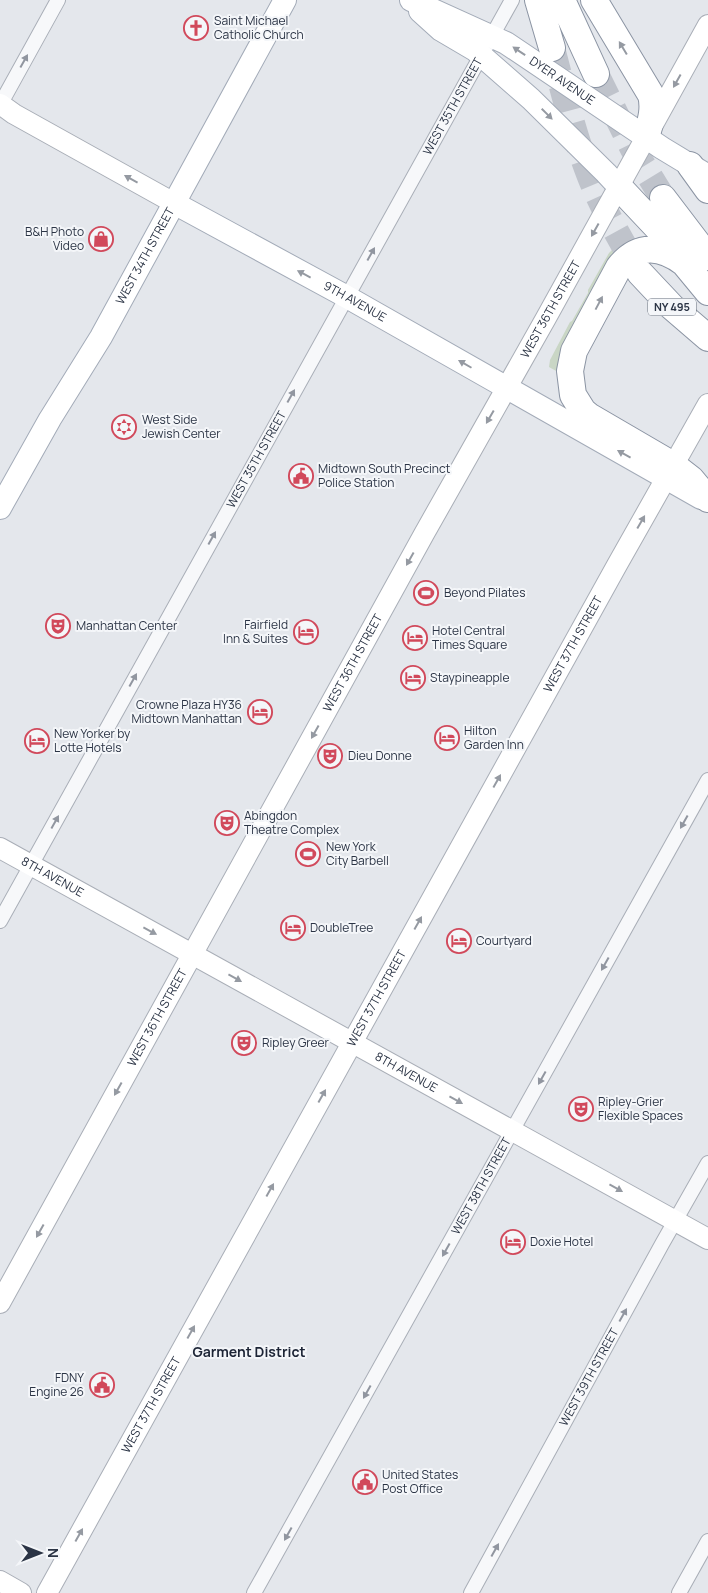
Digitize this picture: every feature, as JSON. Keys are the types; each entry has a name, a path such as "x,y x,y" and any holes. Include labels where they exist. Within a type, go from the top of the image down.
{"highway":[{"path":"538,0 552,48"},
{"path":"562,0 596,74"},
{"path":"594,0 651,95 653,104 652,114 646,138"},
{"path":"699,170 708,190"},
{"path":"619,187 667,238 696,260"},
{"path":"663,198 696,260 708,292"},
{"path":"696,260 657,250 644,250 627,258 619,267 576,346 570,371 573,395 583,411 670,471 691,479 708,500"},
{"name":"NY 495","path":"640,273 672,307 708,338"}],"main road":[{"name":"WEST 34TH STREET","path":"0,508 46,426 101,337 285,0"},
{"name":"DYER AVENUE","path":"410,0 506,43 646,138 699,170"},
{"name":"DYER AVENUE","path":"410,0 441,30 468,44 482,55 544,111 619,187"},
{"name":"WEST 36TH STREET","path":"0,1303 419,542 507,388 708,25"},
{"name":"9TH AVENUE","path":"0,104 14,114 347,297 507,388 670,471"},
{"name":"WEST 37TH STREET","path":"47,1593 708,404"},
{"name":"8TH AVENUE","path":"0,848 708,1239"},
{"path":"0,1582 21,1593"}],"street":[{"path":"0,104 58,0"},
{"name":"WEST 35TH STREET","path":"0,920 512,0"},
{"name":"WEST 38TH STREET","path":"254,1593 708,780"},
{"name":"WEST 39TH STREET","path":"472,1593 708,1163"},
{"path":"680,1593 708,1541"}],"green space":[{"path":"617,245 625,245 558,372 549,367 550,360 609,253"}],"tunnel":[{"path":"552,48 583,159 606,212 640,273"},
{"path":"596,74 633,149 663,198"}],"place":[{"name":"Saint Michael Catholic Church","path":"196,28"},
{"name":"B&H Photo Video","path":"101,239"},
{"name":"West Side Jewish Center","path":"124,427"},
{"name":"Midtown South Precinct Police Station","path":"301,476"},
{"name":"Beyond Pilates","path":"426,593"},
{"name":"Manhattan Center","path":"58,626"},
{"name":"Fairfield Inn & Suites","path":"306,632"},
{"name":"Hotel Central Times Square","path":"415,638"},
{"name":"Staypineapple","path":"413,678"},
{"name":"Crowne Plaza HY36 Midtown Manhattan","path":"260,712"},
{"name":"Hilton Garden Inn","path":"447,738"},
{"name":"New Yorker by Lotte Hotels","path":"37,741"},
{"name":"Dieu Donne","path":"330,756"},
{"name":"Abingdon Theatre Complex","path":"227,823"},
{"name":"New York City Barbell","path":"308,854"},
{"name":"DoubleTree","path":"293,928"},
{"name":"Courtyard","path":"459,941"},
{"name":"Ripley Greer","path":"244,1043"},
{"name":"Ripley-Grier Flexible Spaces","path":"581,1109"},
{"name":"Doxie Hotel","path":"513,1242"},
{"name":"FDNY Engine 26","path":"102,1385"},
{"name":"United States Post Office","path":"365,1482"}],"district":[{"name":"Garment District","path":"249,1352"}]}
